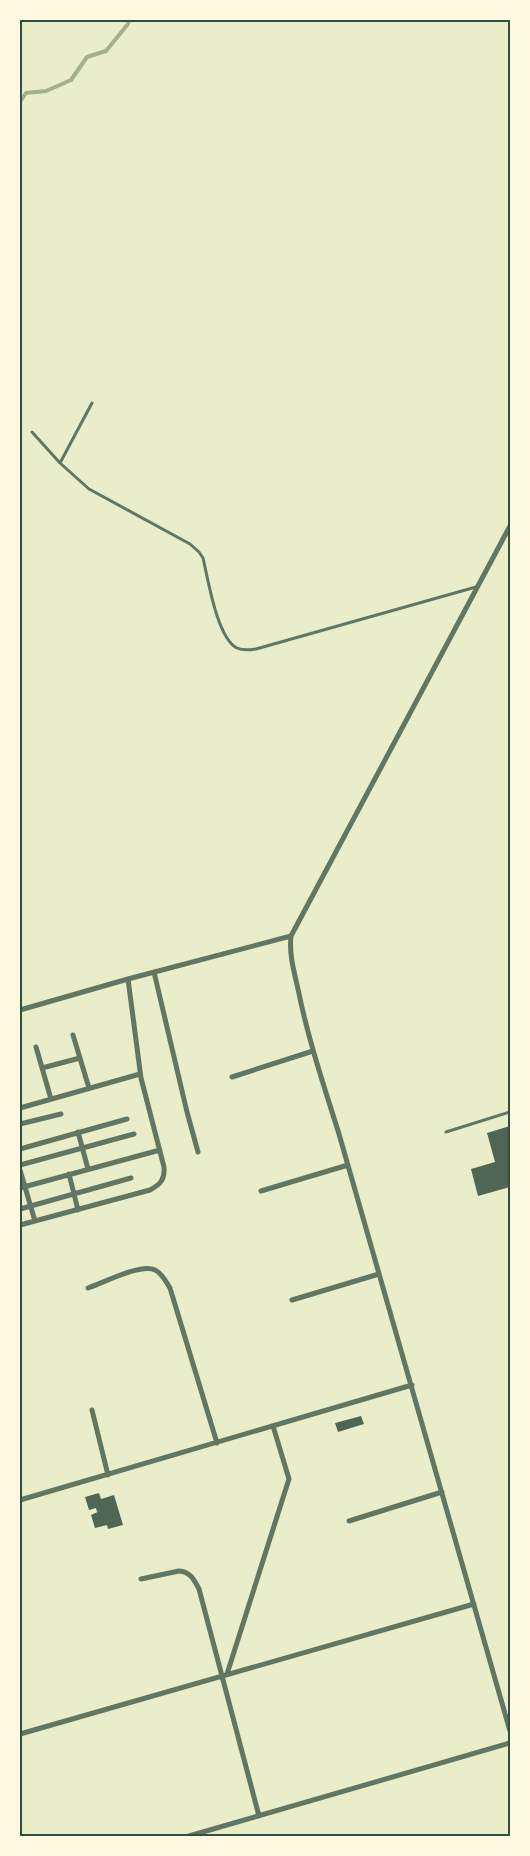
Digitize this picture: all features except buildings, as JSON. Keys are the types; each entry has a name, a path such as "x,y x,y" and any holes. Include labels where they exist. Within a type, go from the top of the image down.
{"street":[{"path":"510,526 292,936 291,956 313,1051 412,1385 510,1731"},
{"path":"20,1010 128,979 292,936"},
{"path":"154,972 184,1103 198,1152"},
{"path":"20,1225 150,1190 158,1185 164,1174 160,1150 140,1074 128,979"},
{"path":"72,1035 89,1088"},
{"path":"36,1047 51,1099"},
{"path":"232,1077 313,1051"},
{"path":"42,1068 80,1058"},
{"path":"20,1108 140,1074"},
{"path":"20,1124 60,1114"},
{"path":"20,1149 127,1119"},
{"path":"78,1132 88,1169"},
{"path":"20,1165 134,1134"},
{"path":"22,1187 160,1150"},
{"path":"261,1191 348,1165"},
{"path":"20,1170 22,1187 35,1221"},
{"path":"69,1174 78,1210"},
{"path":"20,1209 131,1178"},
{"path":"88,1288 138,1269 150,1268 156,1270 163,1277 170,1288 217,1443"},
{"path":"292,1300 379,1274"},
{"path":"20,1500 412,1385"},
{"path":"92,1410 108,1475"},
{"path":"225,1675 289,1479 274,1426"},
{"path":"349,1521 442,1492"},
{"path":"141,1579 179,1571 190,1575 199,1589 225,1675 259,1816"},
{"path":"20,1734 474,1604"},
{"path":"189,1836 510,1743"}],"lane":[{"path":"60,463 92,403"},
{"path":"32,432 60,463 89,489 190,544 199,552 223,633 238,649 256,649 478,587"},
{"path":"446,1132 510,1112"}],"waterway":[{"path":"20,102 26,93 46,91 71,80 87,57 106,51 128,24 129,20"}]}
